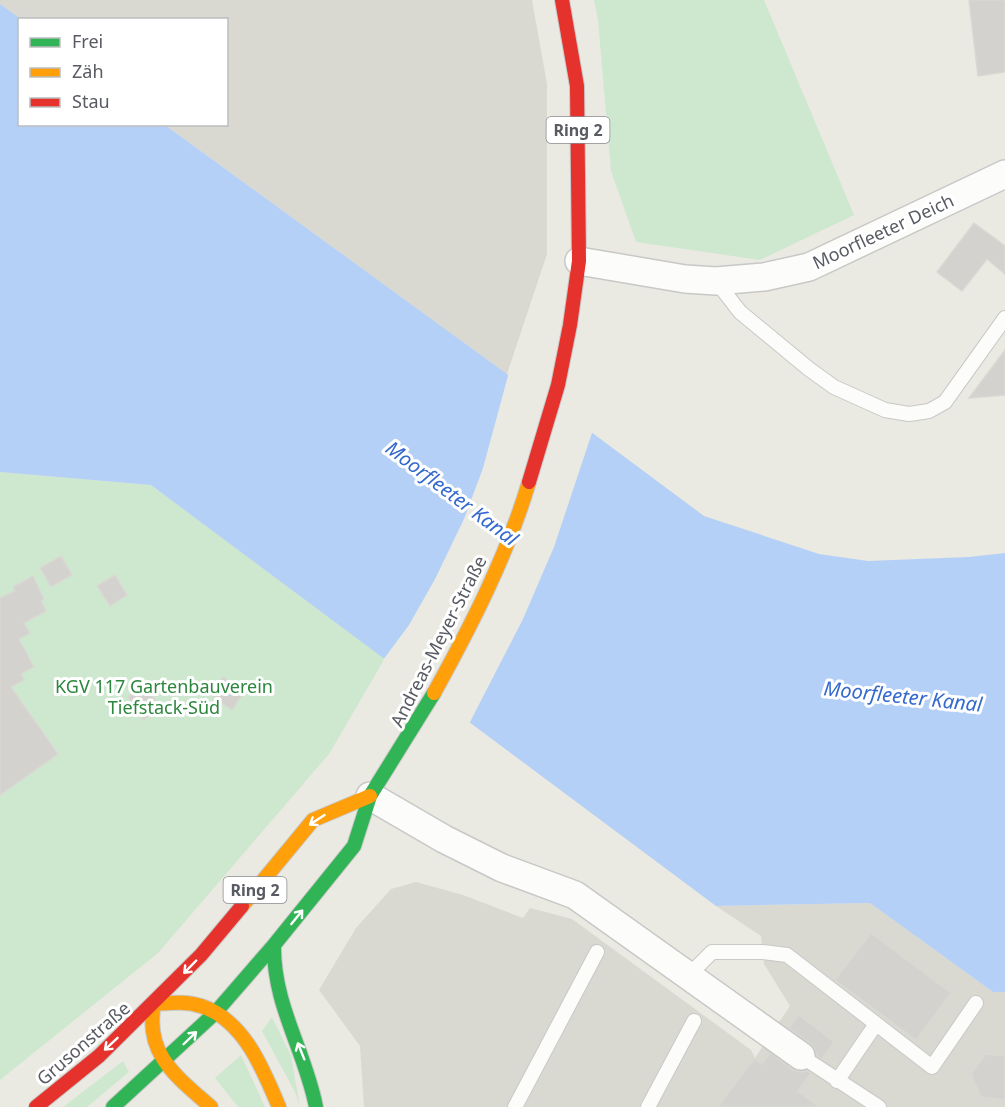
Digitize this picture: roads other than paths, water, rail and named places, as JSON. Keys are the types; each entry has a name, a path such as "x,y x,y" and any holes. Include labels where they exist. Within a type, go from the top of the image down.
{"main road":[{"name":"Andreas-Meyer-Straße","path":"215,1013 274,945 354,846 370,796 400,751 454,657 508,543 521,510 558,385 570,325 579,261 577,86 562,0"},
{"name":"Ring 2","path":"154,1004 210,945 313,820 370,796"},
{"path":"274,945 275,980 307,1064 316,1107"},
{"path":"210,1107 158,1054 152,1037 150,1018 154,1004 183,1003 215,1013 232,1023 262,1070 279,1107"},
{"name":"Grusonstraße","path":"36,1107 99,1056 154,1004"},
{"name":"Ring 2","path":"113,1107 215,1013"}],"street":[{"name":"Moorfleeter Deich","path":"579,261 685,279 716,281 764,277 809,267 1005,174"},
{"path":"370,796 444,839 502,868 575,895 801,1056"}],"lane":[{"path":"716,281 740,312 834,387 885,410 909,414 930,411 945,402 1005,318"},
{"path":"515,1107 597,952"},
{"path":"688,976 712,952 763,952 787,955 932,1067 976,1003"},
{"path":"648,1107 694,1021"},
{"path":"837,1081 876,1024"},
{"path":"801,1056 879,1107"}],"water":[{"name":"Moorfleeter Kanal","path":"0,4 20,18 18,126 166,126 704,516 819,554 868,561 969,557 1005,553 1005,992 993,992 870,903 716,906 151,485 0,472"}],"park label":[{"name":"KGV 117 Gartenbauverein Tiefstack-Süd","path":"164,696"}]}
